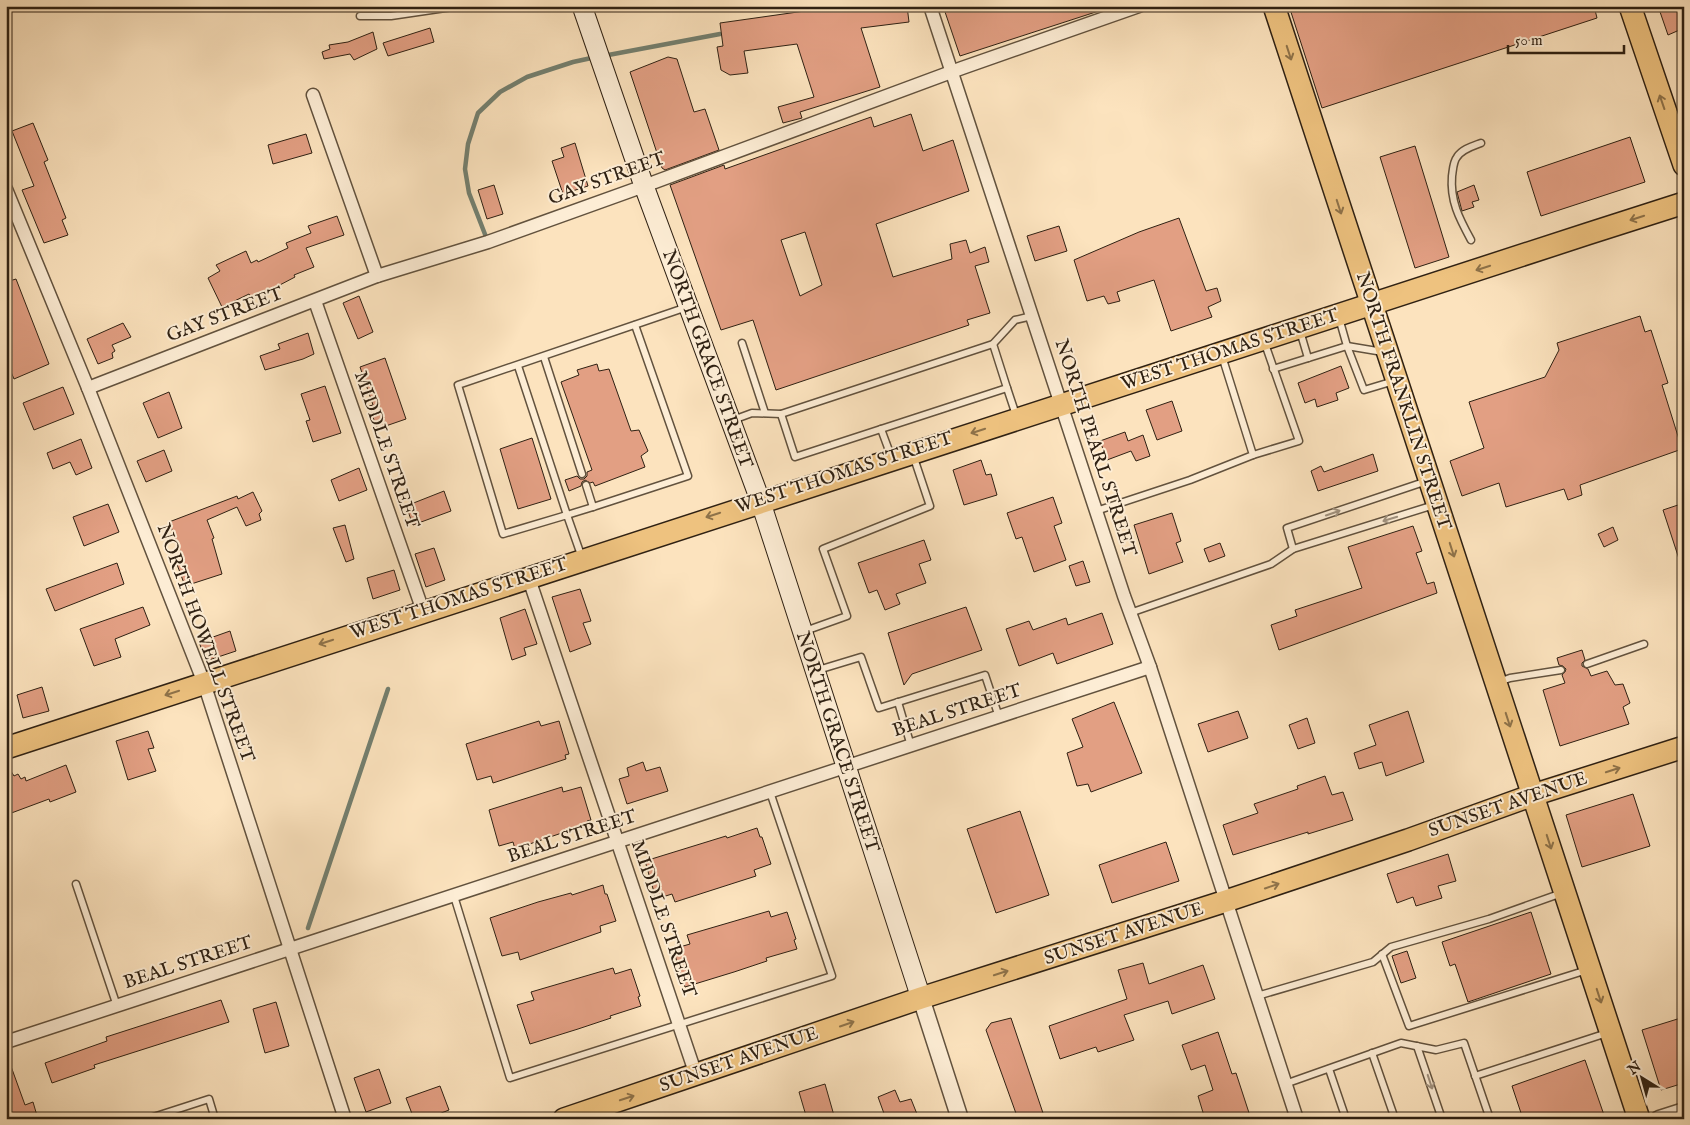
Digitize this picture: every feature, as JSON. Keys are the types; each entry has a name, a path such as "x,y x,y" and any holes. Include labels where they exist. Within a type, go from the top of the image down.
{"main road":[{"name":"NORTH GRACE STREET","path":"582,6 644,186 760,500 921,998"},
{"name":"NORTH FRANKLIN STREET","path":"1274,6 1639,1119"},
{"path":"1630,6 1684,165"},
{"name":"WEST THOMAS STREET","path":"6,748 760,500 1061,405 1684,203"},
{"name":"SUNSET AVENUE","path":"564,1119 921,998 1226,901 1408,840 1533,795 1684,747"}],"street":[{"name":"NORTH PEARL STREET","path":"930,6 1096,511 1150,667 1297,1119"},
{"name":"GAY STREET","path":"88,388 377,276 488,242 1139,6"},
{"path":"313,95 377,276"},
{"name":"NORTH HOWELL STREET","path":"6,189 88,388 204,683 345,1119"},
{"name":"MIDDLE STREET","path":"315,301 422,611"},
{"name":"MIDDLE STREET","path":"528,576 696,1075"},
{"name":"BEAL STREET","path":"6,1042 1150,667"},
{"path":"921,998 960,1119"},
{"path":"1659,1119 1684,1111"}],"lane":[{"path":"360,16 391,16 459,6"},
{"path":"1471,240 1459,217 1452,193 1453,167 1457,157 1464,150 1480,143"},
{"path":"635,325 688,476 503,534 458,385 688,307"},
{"path":"1338,315 1347,346 1364,390 1396,380"},
{"path":"730,421 752,413 781,414 994,344 1016,320 1032,316"},
{"path":"1298,327 1308,358"},
{"path":"1096,511 1190,480 1253,455 1299,441 1263,339"},
{"path":"742,343 765,414"},
{"path":"994,344 1017,418"},
{"path":"1274,369 1347,346 1387,353"},
{"path":"1221,353 1253,455"},
{"path":"544,357 582,474"},
{"path":"518,366 582,558"},
{"path":"781,414 795,457 1007,388"},
{"path":"881,429 892,458"},
{"path":"802,632 848,616 823,549 930,506 912,452"},
{"path":"1293,549 1287,528 1429,481"},
{"path":"586,485 593,507"},
{"path":"1130,613 1271,564 1293,549 1436,504"},
{"path":"1586,664 1644,644"},
{"path":"814,671 861,657 879,708 986,675 999,717"},
{"path":"1496,683 1510,678 1561,670"},
{"path":"898,702 911,746"},
{"path":"454,896 510,1078 832,976 770,792"},
{"path":"76,884 117,1006"},
{"path":"1257,996 1373,962 1391,947 1489,919 1565,891"},
{"path":"1382,954 1409,1026 1590,968"},
{"path":"1475,1076 1611,1032"},
{"path":"1285,1084 1401,1043 1436,1050 1464,1043 1490,1119"},
{"path":"1418,1046 1442,1119"},
{"path":"1372,1053 1395,1119"},
{"path":"1329,1069 1346,1119"},
{"path":"148,1119 209,1099 215,1119"}],"building":[{"path":"840,6 907,6 909,22 861,28 880,87 800,112 802,118 783,123 778,107 814,97 797,44 744,51 748,73 730,75 721,70 717,47 723,46 720,23"},
{"path":"943,6 1105,6 1105,9 960,56"},
{"path":"1289,6 1594,6 1597,18 1322,108"},
{"path":"1658,6 1682,6 1684,28 1668,35"},
{"path":"430,28 434,42 388,56 383,43"},
{"path":"373,32 377,49 354,60 350,54 324,59 322,52 330,49 329,45 348,42"},
{"path":"668,57 677,59 694,112 705,109 719,150 665,170 662,168 630,72"},
{"path":"911,114 923,151 953,140 969,191 876,224 893,277 952,259 950,244 966,240 970,253 985,247 989,262 975,266 990,313 967,320 969,325 776,390 753,320 721,330 670,185 724,165 725,169 871,117 874,127","holes":["805,232 822,285 800,296 781,240"]},
{"path":"33,123 48,160 44,162 66,218 62,220 68,235 44,243 22,190 34,186 12,131"},
{"path":"306,134 312,153 273,164 268,145"},
{"path":"1630,137 1645,182 1541,216 1527,172"},
{"path":"575,143 588,186 563,194 552,161 564,157 561,148"},
{"path":"1415,146 1449,257 1415,268 1380,157"},
{"path":"494,185 503,214 487,219 478,190"},
{"path":"1474,185 1479,200 1472,202 1474,207 1462,211 1457,192"},
{"path":"337,216 344,235 306,248 314,267 294,275 295,277 276,287 251,297 249,294 222,307 208,278 220,271 216,265 246,251 251,263 257,260 258,262 288,248 286,243 311,233 308,226"},
{"path":"1179,218 1206,291 1217,288 1221,301 1208,307 1212,317 1171,331 1154,280 1117,292 1120,301 1108,304 1104,296 1087,301 1074,260 1139,232"},
{"path":"1059,226 1067,251 1035,261 1027,236"},
{"path":"16,279 49,364 14,379 6,360 6,282"},
{"path":"359,296 373,332 358,339 343,303"},
{"path":"1640,316 1645,332 1651,330 1668,383 1662,385 1682,449 1580,485 1582,495 1568,500 1564,489 1506,507 1499,483 1462,496 1450,461 1484,448 1469,402 1545,377 1559,350 1557,343"},
{"path":"123,323 131,337 112,345 115,351 112,353 113,358 98,364 87,339"},
{"path":"308,333 314,354 265,370 260,356 280,349 278,344"},
{"path":"385,358 406,419 377,429 369,406 373,405 360,367"},
{"path":"597,364 599,371 609,369 631,431 639,430 648,451 641,456 645,467 595,486 593,482 590,483 585,480 581,486 569,491 565,480 577,476 580,479 584,479 587,476 587,472 592,470 561,382 579,375 577,370"},
{"path":"1341,366 1349,388 1336,393 1338,400 1317,407 1315,399 1305,403 1298,383"},
{"path":"325,386 341,433 313,442 306,421 310,420 301,394"},
{"path":"63,387 74,414 34,430 23,403"},
{"path":"169,392 182,428 158,438 143,403"},
{"path":"1172,401 1182,431 1157,440 1146,410"},
{"path":"1125,432 1128,441 1143,435 1150,456 1136,461 1131,451 1107,460 1100,441"},
{"path":"532,438 551,499 518,509 500,449"},
{"path":"81,439 92,468 76,475 70,462 53,469 47,453"},
{"path":"164,450 172,471 146,482 137,461"},
{"path":"1373,454 1378,471 1318,491 1311,471 1321,466 1324,472"},
{"path":"981,460 986,475 991,474 997,495 964,505 953,470"},
{"path":"359,468 367,490 339,501 331,480"},
{"path":"444,491 451,511 413,525 406,506"},
{"path":"253,492 262,511 259,514 261,520 246,526 237,507 207,520 214,538 212,539 222,574 185,586 175,559 182,556 169,522 237,496 238,499"},
{"path":"1053,497 1062,523 1054,526 1066,560 1034,572 1022,537 1016,539 1007,513"},
{"path":"1684,503 1684,565 1681,565 1663,510"},
{"path":"108,504 119,532 84,546 73,517"},
{"path":"1172,513 1181,541 1176,543 1183,562 1149,574 1134,525"},
{"path":"345,525 354,559 346,562 333,528"},
{"path":"1413,526 1422,551 1416,553 1427,584 1434,582 1437,593 1279,650 1271,625 1297,616 1295,610 1362,588 1348,547"},
{"path":"1613,527 1618,540 1604,547 1598,534"},
{"path":"924,540 931,560 919,564 926,583 896,594 900,604 885,610 877,590 869,593 858,563"},
{"path":"1220,543 1225,556 1209,562 1204,549"},
{"path":"434,548 445,580 426,587 415,554"},
{"path":"1083,561 1090,582 1076,586 1069,566"},
{"path":"117,563 124,584 55,611 46,589"},
{"path":"394,570 400,590 373,599 367,578"},
{"path":"580,589 591,621 583,623 591,644 570,652 552,597"},
{"path":"143,607 150,625 115,639 121,657 94,666 80,629"},
{"path":"966,607 982,650 912,674 904,685 888,633"},
{"path":"525,609 537,644 524,648 526,655 512,660 500,618"},
{"path":"1102,613 1113,644 1057,664 1053,653 1019,666 1006,629 1029,621 1033,630 1066,618 1068,625"},
{"path":"230,631 236,651 206,661 199,642"},
{"path":"1582,650 1585,660 1582,666 1588,669 1591,676 1607,671 1615,685 1623,684 1630,703 1623,707 1629,724 1560,746 1543,690 1565,683 1562,675 1566,669 1559,665 1557,658"},
{"path":"42,687 49,711 23,718 17,695"},
{"path":"1114,702 1142,773 1091,792 1088,784 1077,786 1067,753 1083,747 1072,719"},
{"path":"1238,711 1248,738 1208,752 1198,724"},
{"path":"1408,711 1424,762 1386,776 1382,762 1359,769 1354,753 1376,745 1369,725"},
{"path":"1307,718 1315,743 1298,749 1289,725"},
{"path":"539,721 541,726 559,721 569,754 565,755 566,759 493,783 491,776 477,780 466,744"},
{"path":"148,731 154,748 148,749 156,771 128,780 116,741"},
{"path":"643,762 646,771 660,767 668,791 627,804 619,779 629,776 627,768"},
{"path":"6,763 14,776 18,774 21,779 25,777 26,781 66,765 76,792 50,802 49,799 6,815"},
{"path":"1325,776 1332,795 1343,792 1353,820 1233,855 1223,825 1258,813 1254,804 1298,789 1297,786"},
{"path":"562,787 563,792 581,787 591,820 587,821 588,824 515,849 513,842 499,846 489,810"},
{"path":"1633,794 1650,846 1582,867 1566,815"},
{"path":"1020,811 1049,895 996,913 967,829"},
{"path":"757,828 771,864 754,870 756,876 675,902 672,894 656,899 645,861"},
{"path":"1166,842 1179,881 1112,903 1099,865"},
{"path":"1448,854 1456,881 1438,886 1442,898 1416,906 1413,897 1397,903 1387,874"},
{"path":"603,885 616,921 600,926 601,932 520,960 518,952 502,956 490,918 538,902 571,893 572,895"},
{"path":"769,911 771,917 787,912 796,939 794,940 797,949 766,958 767,961 685,987 673,949 690,944 687,935"},
{"path":"1531,912 1551,974 1468,1002 1455,964 1450,966 1442,942"},
{"path":"1407,951 1416,978 1401,983 1392,956"},
{"path":"1143,963 1149,984 1203,965 1215,999 1172,1014 1168,1001 1124,1015 1134,1040 1098,1052 1096,1047 1060,1059 1049,1026 1127,999 1118,970"},
{"path":"613,968 615,974 631,969 640,996 638,997 641,1006 610,1016 611,1018 530,1044 517,1005 534,1000 531,992"},
{"path":"221,1000 229,1022 94,1065 95,1068 52,1083 45,1063 107,1041 106,1037"},
{"path":"276,1002 289,1046 265,1053 253,1009"},
{"path":"1684,1017 1684,1083 1661,1090 1642,1030"},
{"path":"1011,1018 1045,1119 1018,1119 986,1030 991,1023"},
{"path":"1218,1032 1232,1074 1236,1073 1251,1119 1205,1119 1198,1096 1213,1090 1205,1065 1191,1070 1182,1045"},
{"path":"6,1058 8,1058 25,1105 33,1102 38,1119 6,1119"},
{"path":"1585,1060 1604,1115 1594,1119 1523,1119 1512,1086"},
{"path":"379,1069 391,1103 366,1112 354,1078"},
{"path":"825,1084 835,1119 807,1119 799,1092"},
{"path":"440,1086 449,1110 426,1119 414,1119 406,1098"},
{"path":"895,1090 900,1102 911,1099 919,1119 886,1119 878,1097"}],"waterway":[{"path":"603,56 720,34"},
{"path":"488,242 469,193 465,169 468,144 478,113 500,92 527,77 573,62 596,57"},
{"path":"308,928 388,689"}]}
